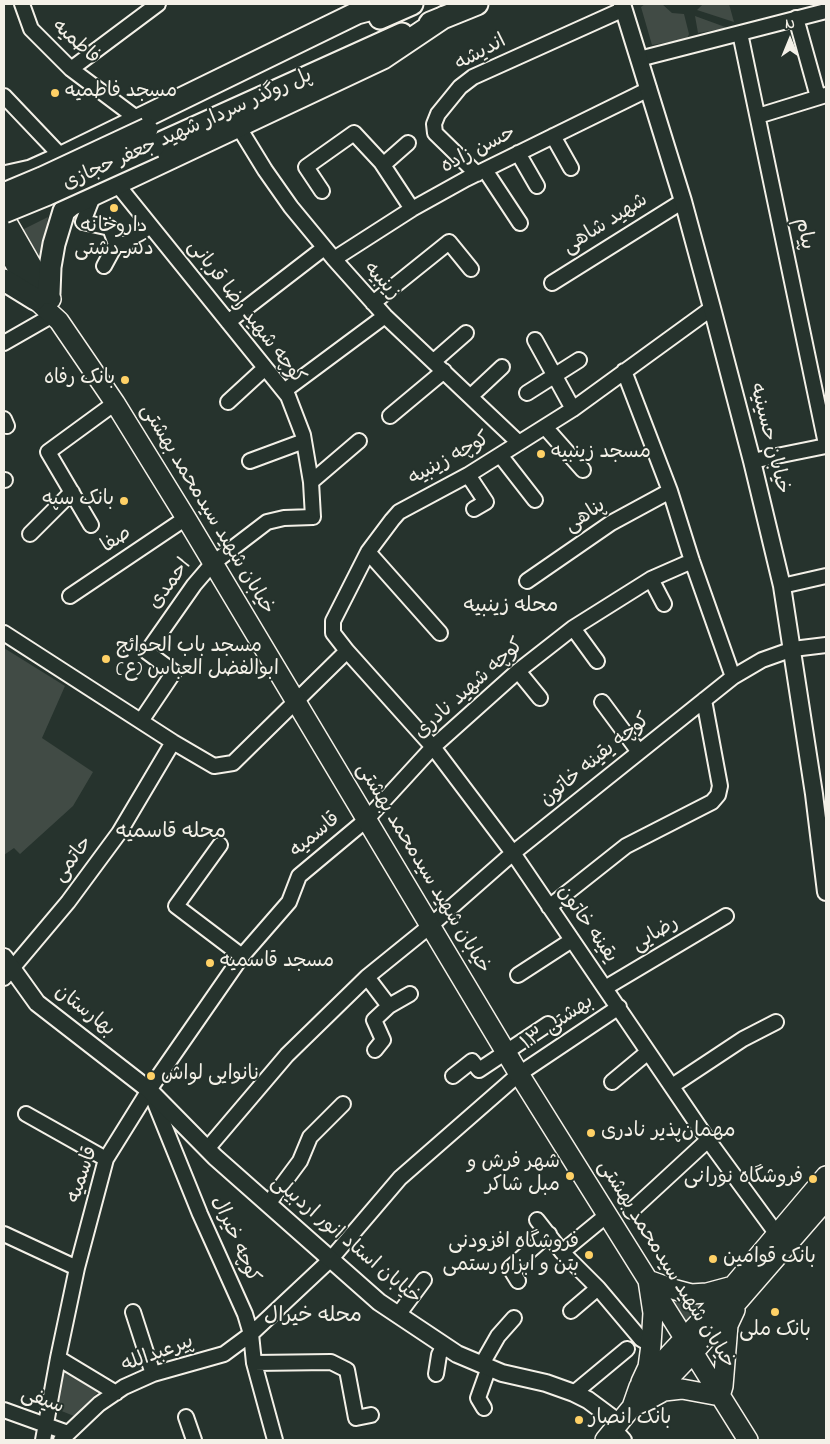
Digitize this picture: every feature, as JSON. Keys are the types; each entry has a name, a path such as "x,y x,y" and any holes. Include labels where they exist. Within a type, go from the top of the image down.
{"main road":[{"name":"پل روگذر سردار شهید جعفر حجازی","path":"4,212 48,194 357,29 412,4"},
{"path":"4,177 31,171 62,157 238,126 383,58 444,17 477,4"},
{"path":"4,280 42,296 54,244 64,212 71,205 116,184 150,140 357,13 382,5"},
{"name":"پل روگذر سردار شهید جعفر حجازی","path":"4,194 42,178 150,140 444,17"},
{"name":"خیابان شهید سیدمحمد بهشتی","path":"4,217 42,296"},
{"name":"خیابان شهید سیدمحمد بهشتی","path":"4,245 42,296 115,403 186,518 519,1074 748,1440"},
{"path":"689,1346 733,1286 826,1176"},
{"path":"615,1433 640,1398 689,1346 737,1304 826,1200"},
{"path":"640,1398 648,1367 651,1345 653,1313 648,1280 691,1294 733,1286"},
{"path":"640,1398 664,1391 682,1389 720,1396 723,1386 728,1325 737,1304"}],"street":[{"name":"فاطمیه","path":"22,4 31,29 71,69 150,140"},
{"path":"71,69 157,4"},
{"name":"خیابان حسینیه","path":"623,6 682,200 712,308 752,460 782,586 792,649 820,793 826,892"},
{"name":"اندیشه","path":"481,172 435,133 434,124 438,114 460,87 472,77 623,6"},
{"path":"639,59 826,11"},
{"path":"758,116 822,96 796,18"},
{"name":"پیام","path":"740,33 826,445"},
{"name":"حسن زاده","path":"334,259 412,209 481,172 649,89"},
{"path":"4,96 62,157"},
{"name":"زینبیه","path":"238,126 265,170 324,248 385,316 519,443"},
{"path":"322,191 306,167 354,133 383,165 412,209"},
{"path":"553,136 571,168"},
{"path":"383,165 408,143"},
{"path":"518,154 537,186"},
{"path":"481,172 520,223"},
{"name":"کوچه شهید رضا قربانی","path":"116,184 288,396 304,441 311,482 314,517 284,518 267,522 212,564"},
{"path":"94,194 83,222 110,228 116,244 104,266"},
{"name":"شهید شاهی","path":"552,283 682,200"},
{"path":"116,244 126,244 150,226"},
{"path":"373,303 449,242 472,269"},
{"path":"228,322 324,248"},
{"name":"کوچه زینبیه","path":"347,650 333,633 333,621 368,552 399,512 468,475 573,410 712,308"},
{"path":"284,391 385,316"},
{"path":"4,343 56,318"},
{"path":"434,361 466,333"},
{"path":"535,340 556,375 573,410"},
{"path":"527,393 579,360"},
{"path":"471,396 502,367"},
{"path":"228,402 265,368"},
{"path":"390,416 444,371"},
{"path":"624,371 670,491 692,561 733,677"},
{"path":"91,525 48,452 115,403"},
{"path":"545,427 583,470"},
{"path":"250,461 304,441"},
{"path":"311,482 359,441"},
{"path":"752,460 826,445"},
{"path":"500,455 535,500"},
{"path":"468,475 486,502 474,509"},
{"name":"پناهی","path":"527,581 611,523 670,491"},
{"path":"30,534 72,492"},
{"name":"صفا","path":"70,596 186,518"},
{"path":"368,552 440,633"},
{"name":"کوچه شهید نادری","path":"366,820 433,747 518,671 573,628 651,579 692,561"},
{"name":"احمدی","path":"141,721 174,672 147,652 194,584 212,564"},
{"path":"782,586 826,576"},
{"path":"651,579 664,604"},
{"path":"573,628 597,662"},
{"path":"4,633 173,742 214,766 233,763 347,650"},
{"name":"کوچه یقینه خاتون","path":"207,1149 287,1055 367,977 430,926 512,853 733,677 762,660 792,649 826,645"},
{"name":"یقینه خاتون","path":"347,650 433,747 512,853 619,1007 708,1140 776,1233"},
{"path":"518,671 540,698"},
{"path":"549,907 626,846 712,802 718,795 720,786 704,700"},
{"path":"602,702 639,752"},
{"name":"حاتمی","path":"6,968 68,902 119,833 173,742"},
{"name":"قاسمیه","path":"43,1440 77,1268 106,1159 149,1090 242,956 289,902 299,876 366,820"},
{"path":"220,845 176,906 242,956"},
{"name":"رضایی","path":"605,988 726,916"},
{"path":"518,975 572,940"},
{"name":"بهارستان","path":"6,968 37,1003 149,1090"},
{"path":"367,977 388,1006"},
{"path":"375,1050 383,1040 374,1020 388,1006 410,994"},
{"name":"بهشتی ۱۳","path":"330,1260 400,1178 519,1074 619,1007"},
{"path":"672,1086 743,1039 776,1022"},
{"path":"453,1076 472,1061 479,1070 548,1024"},
{"path":"612,1082 648,1052"},
{"name":"خیابان استاد انور اردبیلی","path":"149,1090 207,1149 379,1302 457,1354 502,1373 546,1383 588,1400 615,1433"},
{"name":"کوچه خیرال","path":"149,1090 244,1314 251,1334 254,1363 275,1440"},
{"path":"268,1204 300,1161 310,1138 343,1104"},
{"path":"26,1114 106,1159"},
{"path":"631,1211 708,1140"},
{"path":"562,1252 608,1215"},
{"path":"537,1220 562,1252 598,1288 641,1339 651,1345"},
{"path":"4,1234 77,1268"},
{"path":"518,1281 510,1268 548,1234"},
{"name":"پیرعبدالله","path":"64,1436 99,1404 153,1374 224,1354 251,1334 330,1260"},
{"path":"398,1315 424,1280"},
{"path":"571,1311 598,1288"},
{"path":"133,1312 153,1374"},
{"path":"484,1408 478,1398 485,1366 498,1336 514,1318"},
{"path":"436,1374 439,1355 444,1345"},
{"path":"574,1393 627,1349"},
{"path":"58,1358 116,1393"},
{"path":"254,1363 331,1362 347,1370 356,1418 370,1415"},
{"name":"سیفی","path":"4,1410 46,1424 64,1436"},
{"path":"186,1417 194,1440"}],"shaded area":[{"path":"645,4 662,4 672,13 684,14 689,34 687,39 652,45 641,7"},
{"path":"703,4 729,4 734,22 697,10"},
{"path":"695,16 728,28 698,33"},
{"path":"48,217 42,261 22,230"},
{"path":"4,648 65,686 42,738 93,772 73,806 20,854 14,848 4,855"},
{"path":"672,1296 707,1301 689,1322 684,1320"},
{"path":"62,1365 101,1389 74,1416 54,1408"}],"place":[{"name":"مسجد فاطمیه","path":"55,93"},
{"name":"داروخانه دکتر دشتی","path":"114,208"},
{"name":"بانک رفاه","path":"125,380"},
{"name":"مسجد زینبیه","path":"541,454"},
{"name":"بانک سپه","path":"124,501"},
{"name":"مسجد باب الحوائج ابوالفضل العباس (ع)","path":"106,659"},
{"name":"مسجد قاسمیه","path":"210,963"},
{"name":"نانوایی لواش","path":"151,1076"},
{"name":"مهمان‌پذیر نادری","path":"591,1133"},
{"name":"شهر فرش و مبل شاکر","path":"570,1176"},
{"name":"فروشگاه نورانی","path":"813,1179"},
{"name":"فروشگاه افزودنی بتن و ابزار رستمی","path":"589,1255"},
{"name":"بانک قوامین","path":"713,1259"},
{"name":"بانک ملی","path":"775,1312"},
{"name":"بانک انصار","path":"579,1420"}],"district":[{"name":"محله زینبیه","path":"511,608"},
{"name":"محله قاسمیه","path":"171,834"},
{"name":"محله خیرال","path":"313,1318"}]}
